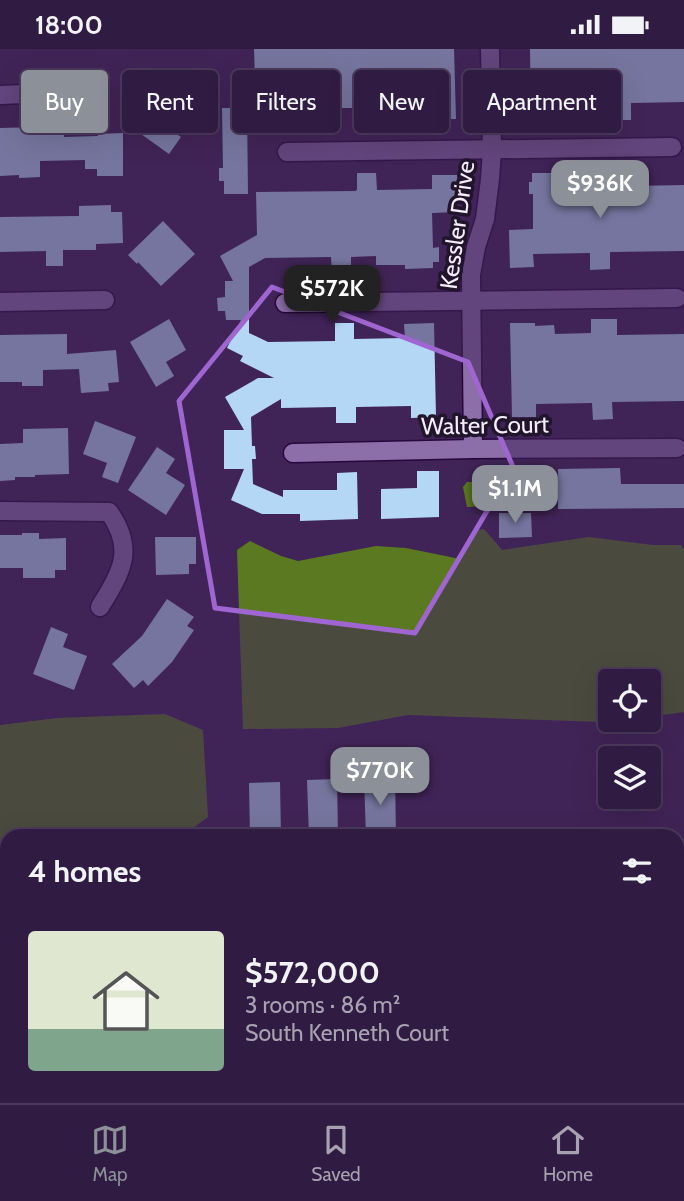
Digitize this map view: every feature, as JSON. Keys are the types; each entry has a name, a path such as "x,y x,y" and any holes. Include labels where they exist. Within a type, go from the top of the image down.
{"street":[{"name":"Kessler Drive","path":"474,449 471,275 485,219 491,179 490,49"},
{"path":"0,95 21,94"},
{"path":"287,152 672,147"},
{"path":"285,303 677,298"},
{"path":"0,302 105,300"},
{"name":"Walter Court","path":"293,453 677,448"},
{"path":"0,511 109,512 123,537 124,552 119,576 100,607"}],"highlighted area":[{"path":"272,287 468,362 513,467 415,633 215,608 179,401"}],"shaded area":[{"path":"467,482 486,482 493,485 491,501 487,506 467,507 463,487"},
{"path":"484,529 502,550 589,537 653,545 681,545 684,550 684,712 661,715 661,669 598,669 598,722 408,715 338,728 243,729 237,550 250,541 298,561 376,546 406,548 460,559 475,530"},
{"path":"165,714 203,730 208,817 192,829 0,829 0,725 57,718"}],"building":[{"path":"254,49 454,49 456,119 449,119 449,70 354,70 354,108 340,108 340,70 255,70"},
{"path":"530,49 684,49 684,102 631,103 631,120 621,120 621,70 530,70"},
{"path":"222,108 232,108 232,133 247,133 248,194 224,194 224,181 219,181 219,168 223,168"},
{"path":"21,127 21,133 64,133 64,137 123,133 123,176 97,176 97,169 85,169 85,160 40,161 40,177 0,176 0,128"},
{"path":"140,133 175,133 181,137 169,154"},
{"path":"613,169 632,169 633,186 684,185 684,251 610,252 610,269 590,270 590,253 533,254 534,267 510,268 509,230 533,229 533,194 529,194 532,173 557,173 557,187 613,186"},
{"path":"357,173 376,173 377,190 432,189 432,175 457,175 457,212 432,213 433,248 439,247 439,262 433,262 433,268 405,269 405,265 376,265 376,256 351,257 351,274 332,274 331,257 265,258 249,267 249,333 268,342 335,341 335,323 354,323 354,339 405,338 404,324 434,323 436,417 411,418 411,406 356,407 356,423 336,423 336,407 281,408 281,399 251,417 252,446 255,446 256,459 252,459 253,484 283,497 283,490 337,490 337,473 357,472 358,519 300,521 300,514 262,514 231,500 244,469 224,469 224,430 244,430 225,397 258,378 274,378 240,361 243,356 227,348 241,320 226,320 225,311 218,311 217,298 225,297 225,281 233,281 220,256 257,235 256,192 355,191"},
{"path":"111,205 111,212 122,212 123,243 96,244 96,250 63,250 63,266 46,266 46,251 0,252 0,217 79,216 79,206"},
{"path":"163,221 195,254 161,286 128,255"},
{"path":"169,319 186,350 166,362 174,376 156,387 130,342"},
{"path":"591,319 617,319 617,335 684,334 684,401 612,402 613,419 593,420 592,403 536,404 536,417 512,417 510,323 554,325 555,334 591,333"},
{"path":"67,334 67,354 116,350 119,382 108,383 109,391 81,393 79,369 43,370 43,386 0,382 0,335"},
{"path":"95,421 136,437 118,483 102,477 107,463 83,454"},
{"path":"68,428 69,474 15,477 15,480 0,481 0,444 23,443 23,429"},
{"path":"157,447 175,459 166,473 185,485 166,515 128,490"},
{"path":"620,468 621,484 684,484 684,508 558,509 558,469"},
{"path":"417,471 439,471 439,517 381,519 381,489 417,488"},
{"path":"499,513 531,513 532,537 499,538"},
{"path":"39,533 39,539 66,538 66,570 55,570 55,578 23,578 23,568 0,568 0,535"},
{"path":"155,537 196,537 196,564 189,564 189,574 156,575"},
{"path":"167,599 194,617 187,626 194,630 172,662 148,686 143,680 134,688 112,664 142,636"},
{"path":"51,627 68,634 63,647 87,656 74,690 33,674"},
{"path":"395,776 396,829 366,829 364,777"},
{"path":"337,779 338,829 309,829 307,780"},
{"path":"280,782 281,829 250,829 249,783"}]}
